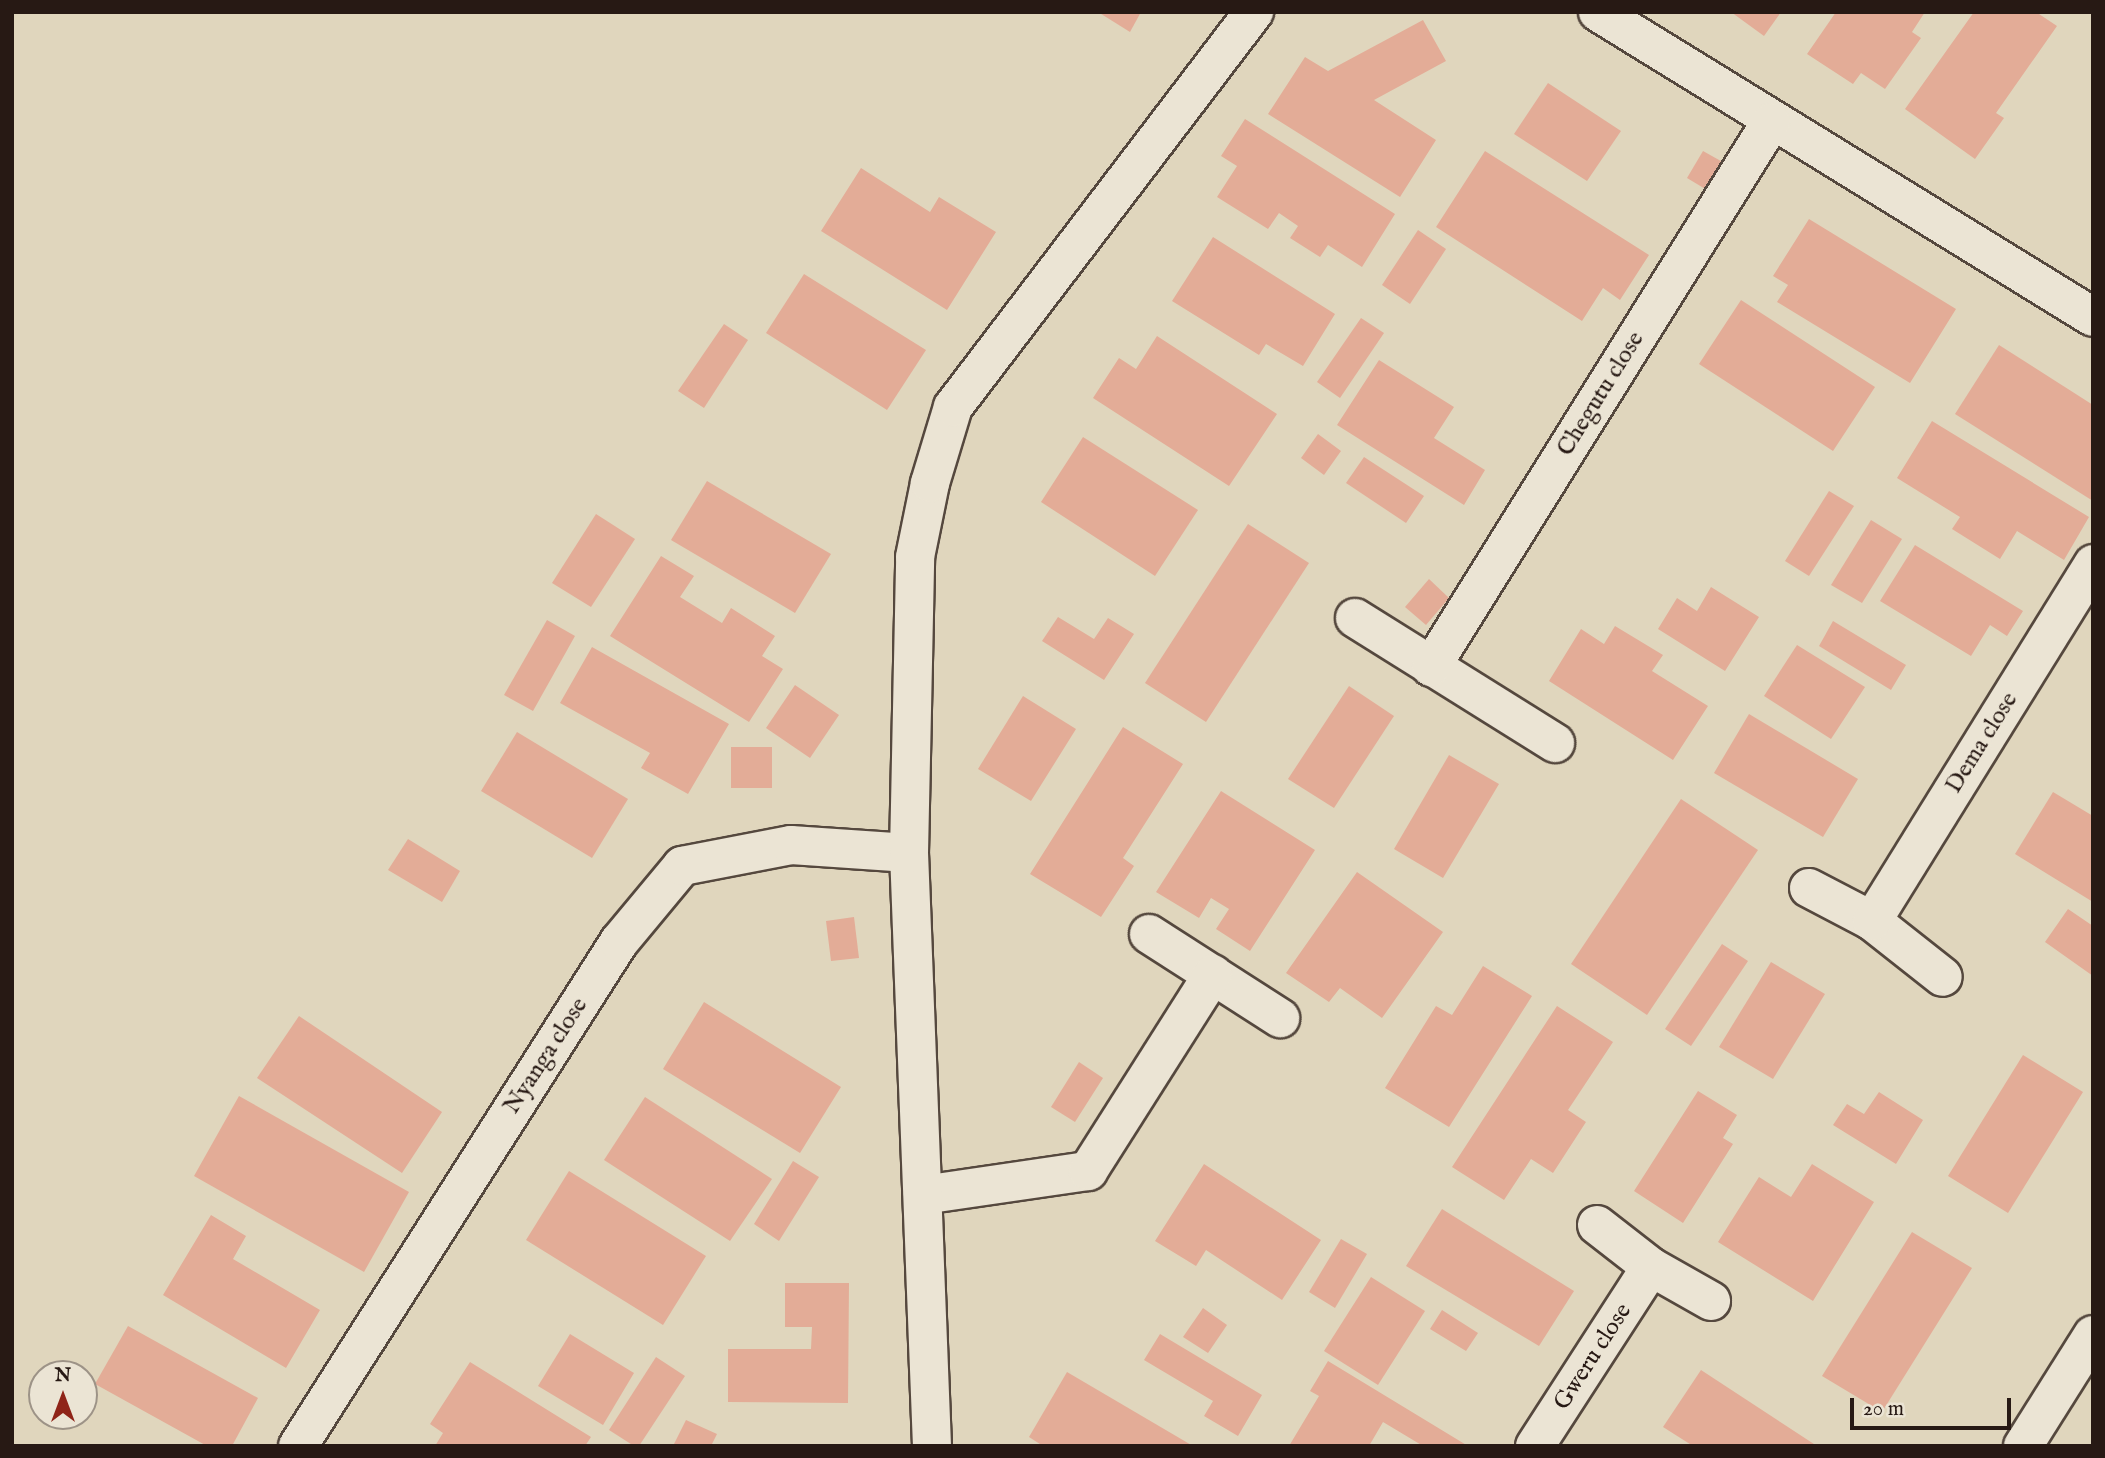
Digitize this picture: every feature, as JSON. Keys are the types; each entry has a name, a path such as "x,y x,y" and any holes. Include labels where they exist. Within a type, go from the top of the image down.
{"street":[{"path":"932,1446 909,853 915,557 930,483 953,407 1254,12"},
{"path":"1598,12 1772,122 2093,317"},
{"name":"Chegutu close","path":"1431,667 1772,122"},
{"name":"Dema close","path":"1872,921 2093,564"},
{"path":"1355,618 1555,743"},
{"name":"Nyanga close","path":"298,1446 619,942 682,866 791,845 909,853"},
{"path":"1809,888 1872,921 1943,977"},
{"path":"1149,934 1280,1018"},
{"path":"923,1195 1088,1171 1213,974"},
{"path":"1597,1225 1651,1267 1712,1301"},
{"name":"Gweru close","path":"1535,1446 1651,1267"},
{"path":"2023,1446 2093,1335"}],"building":[{"path":"1098,12 1141,12 1130,32"},
{"path":"1731,12 1781,12 1764,36"},
{"path":"1836,12 1925,12 1912,32 1921,38 1885,89 1861,73 1853,84 1807,54"},
{"path":"1974,12 2036,12 2057,26 1996,113 2004,118 1975,159 1905,109"},
{"path":"1423,20 1446,61 1374,100 1436,140 1400,197 1268,114 1305,57 1328,71"},
{"path":"1548,83 1621,131 1587,181 1514,134"},
{"path":"1245,119 1395,214 1362,267 1328,245 1320,257 1290,238 1298,226 1279,213 1268,229 1217,197 1237,166 1221,156"},
{"path":"1485,151 1649,255 1620,300 1603,288 1582,321 1436,227"},
{"path":"1703,151 1728,165 1712,193 1687,178"},
{"path":"861,168 930,212 939,197 996,232 947,310 821,231"},
{"path":"1809,219 1956,309 1910,383 1777,302 1788,285 1773,276"},
{"path":"1418,230 1446,249 1410,304 1382,285"},
{"path":"1213,237 1335,314 1303,366 1266,344 1259,355 1172,301"},
{"path":"804,274 926,350 887,410 766,333"},
{"path":"1741,300 1875,387 1833,451 1699,364"},
{"path":"1361,318 1384,333 1340,398 1317,382"},
{"path":"724,324 748,340 704,408 678,391"},
{"path":"1157,336 1277,414 1229,486 1093,398 1119,358 1136,369"},
{"path":"1999,345 2093,405 2093,501 1955,414"},
{"path":"1379,360 1454,407 1434,438 1485,470 1464,505 1337,425"},
{"path":"1932,421 2089,517 2064,560 2017,531 2000,559 1952,529 1960,517 1897,478"},
{"path":"1318,434 1341,451 1324,475 1301,458"},
{"path":"1083,437 1198,510 1155,576 1041,502"},
{"path":"1364,457 1424,496 1406,523 1346,483"},
{"path":"707,481 831,554 795,613 671,540"},
{"path":"1829,491 1854,506 1809,576 1785,561"},
{"path":"596,514 635,539 591,607 552,583"},
{"path":"1871,520 1902,539 1862,603 1831,585"},
{"path":"1248,524 1309,563 1206,722 1145,683"},
{"path":"1915,545 2023,611 2007,636 1990,625 1971,656 1880,601"},
{"path":"661,556 694,576 680,597 722,623 731,608 775,636 762,656 783,669 749,722 610,636"},
{"path":"1429,579 1449,598 1426,625 1405,607"},
{"path":"1711,587 1759,617 1725,671 1658,629 1677,598 1697,611"},
{"path":"1058,617 1094,639 1108,618 1134,634 1104,680 1042,641"},
{"path":"547,620 575,636 533,711 504,695"},
{"path":"1833,621 1906,665 1891,690 1819,646"},
{"path":"1615,626 1663,655 1652,671 1708,706 1673,760 1549,681 1581,629 1604,644"},
{"path":"1797,645 1865,687 1831,739 1764,696"},
{"path":"592,647 729,724 688,794 641,768 650,753 560,703"},
{"path":"795,685 839,715 810,758 766,728"},
{"path":"1349,686 1394,716 1334,808 1288,779"},
{"path":"1023,696 1076,729 1031,801 978,769"},
{"path":"1749,714 1858,779 1823,837 1714,773"},
{"path":"1123,727 1183,764 1123,858 1134,866 1101,917 1030,874"},
{"path":"517,732 628,799 592,858 481,791"},
{"path":"731,747 772,747 772,788 731,788"},
{"path":"1449,755 1499,784 1443,878 1394,849"},
{"path":"1221,791 1315,850 1250,951 1216,929 1229,909 1211,898 1199,918 1156,892"},
{"path":"2053,792 2093,816 2093,902 2015,854"},
{"path":"1681,799 1758,850 1647,1015 1571,964"},
{"path":"408,839 460,871 442,902 388,870"},
{"path":"1357,872 1443,932 1382,1018 1340,988 1329,1002 1286,973"},
{"path":"2068,909 2093,926 2093,976 2045,942"},
{"path":"854,917 859,958 831,961 826,921"},
{"path":"1722,944 1748,961 1691,1046 1665,1029"},
{"path":"1771,962 1825,994 1773,1079 1719,1047"},
{"path":"1483,966 1532,996 1449,1127 1385,1088 1436,1006 1452,1015"},
{"path":"704,1002 841,1087 800,1153 663,1069"},
{"path":"1557,1006 1613,1042 1568,1110 1586,1122 1553,1173 1531,1159 1504,1200 1452,1167"},
{"path":"299,1016 442,1112 402,1173 257,1078"},
{"path":"2023,1055 2083,1092 2008,1213 1948,1176"},
{"path":"1079,1062 1103,1078 1075,1122 1051,1107"},
{"path":"1698,1091 1737,1115 1723,1138 1733,1144 1683,1223 1634,1191"},
{"path":"1879,1092 1923,1120 1896,1164 1833,1125 1847,1104 1864,1114"},
{"path":"239,1096 409,1192 364,1272 194,1176"},
{"path":"645,1097 772,1179 730,1241 604,1160"},
{"path":"793,1161 819,1177 779,1241 754,1224"},
{"path":"1204,1164 1321,1240 1282,1300 1206,1250 1196,1266 1155,1241"},
{"path":"1812,1164 1874,1202 1813,1301 1718,1242 1759,1177 1791,1197"},
{"path":"569,1171 706,1256 663,1325 526,1240"},
{"path":"1442,1209 1574,1291 1539,1346 1406,1266"},
{"path":"211,1215 246,1236 233,1259 320,1310 286,1368 163,1295"},
{"path":"1912,1232 1972,1268 1882,1412 1822,1376"},
{"path":"1341,1239 1367,1254 1335,1308 1309,1292"},
{"path":"1371,1277 1425,1311 1378,1385 1324,1351"},
{"path":"785,1283 849,1283 848,1403 728,1402 728,1349 811,1349 812,1327 785,1327"},
{"path":"1203,1308 1227,1325 1208,1353 1183,1337"},
{"path":"1442,1310 1478,1333 1466,1351 1430,1329"},
{"path":"128,1326 258,1398 232,1446 207,1446 98,1386 98,1379"},
{"path":"570,1334 634,1373 603,1425 538,1386"},
{"path":"1160,1334 1262,1395 1238,1436 1204,1416 1213,1401 1144,1360"},
{"path":"656,1357 685,1376 639,1446 634,1446 609,1430"},
{"path":"1328,1361 1468,1446 1423,1446 1383,1422 1369,1446 1289,1446 1319,1396 1310,1391"},
{"path":"470,1362 591,1437 585,1446 435,1446 443,1433 430,1424"},
{"path":"1701,1370 1817,1446 1693,1446 1663,1427"},
{"path":"1067,1372 1193,1446 1043,1446 1029,1437"},
{"path":"686,1420 717,1434 711,1446 673,1446"}]}
